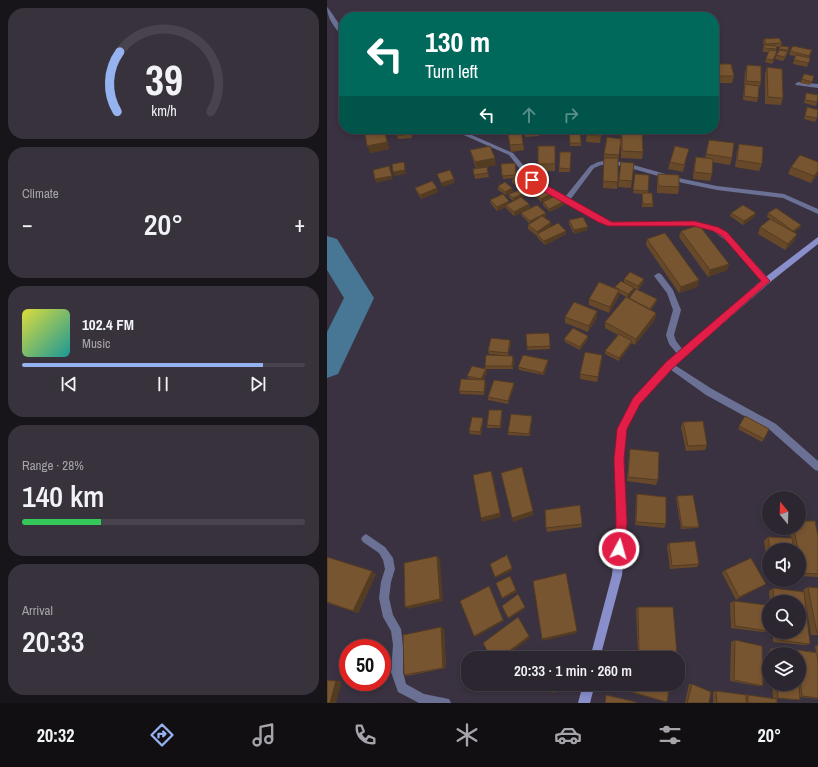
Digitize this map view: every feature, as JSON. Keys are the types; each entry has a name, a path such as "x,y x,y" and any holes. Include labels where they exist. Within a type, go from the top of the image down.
{"main road":[{"path":"597,651 617,575 622,522 619,459 622,429 636,401 682,354 766,281 818,240"},
{"path":"584,703 587,691"}],"street":[{"path":"327,8 339,29"},
{"path":"798,84 818,86"},
{"path":"465,134 511,154 532,180 543,188 611,224 694,223 715,229 725,234 766,281"},
{"path":"567,200 592,167 600,163 610,162 683,181 717,188 784,196 818,212"},
{"path":"658,276 670,292 677,310 670,335 672,342 682,354"},
{"path":"670,365 709,392 773,427 818,467"},
{"path":"366,539 382,550 387,558 390,569 386,582 384,598 388,617 396,629 398,645 397,672 402,688 423,699 445,703"}],"building":[{"path":"779,38 782,43 766,44 764,39"},
{"path":"764,45 776,46 777,49 764,48"},
{"path":"781,46 789,47 788,50 779,49"},
{"path":"793,46 812,50 809,56 790,51"},
{"path":"769,50 777,51 773,60 766,59"},
{"path":"780,50 788,52 784,57 776,55"},
{"path":"796,55 810,58 809,63 794,60"},
{"path":"719,64 731,64 734,76 719,76"},
{"path":"747,65 761,66 761,82 746,81"},
{"path":"767,67 782,69 783,98 768,97"},
{"path":"804,74 814,76 812,82 802,79"},
{"path":"745,84 759,86 758,98 744,96"},
{"path":"806,93 818,95 817,102 805,100"},
{"path":"807,107 818,110 817,118 805,116"},
{"path":"365,134 385,134 387,142 367,146"},
{"path":"397,134 411,134 397,136"},
{"path":"508,134 522,134 523,144 510,145"},
{"path":"569,134 580,134 581,143 570,143"},
{"path":"586,134 601,134 601,136"},
{"path":"622,134 642,134 643,152 622,151"},
{"path":"607,137 621,139 619,155 604,154"},
{"path":"709,140 734,143 732,158 706,154"},
{"path":"739,144 763,147 762,164 737,160"},
{"path":"490,146 495,158 475,162 470,150"},
{"path":"538,146 555,146 555,164 538,164"},
{"path":"675,146 689,149 684,165 670,162"},
{"path":"560,152 571,152 570,169 559,168"},
{"path":"800,155 818,162 818,171 814,176 791,167"},
{"path":"696,157 713,159 712,174 694,172"},
{"path":"604,158 618,158 618,182 603,181"},
{"path":"404,162 405,170 393,172 392,164"},
{"path":"621,162 634,163 632,181 619,180"},
{"path":"515,163 516,175 502,176 501,164"},
{"path":"389,166 392,176 375,179 373,170"},
{"path":"487,167 488,173 474,175 473,169"},
{"path":"450,170 454,179 441,183 437,174"},
{"path":"635,174 649,175 648,191 633,190"},
{"path":"658,174 679,175 679,187 658,186"},
{"path":"521,175 528,182 518,186 512,179"},
{"path":"432,181 437,188 420,195 415,188"},
{"path":"505,182 512,188 505,192 498,186"},
{"path":"542,186 550,194 541,199 532,190"},
{"path":"522,189 525,193 513,198 509,194"},
{"path":"642,193 652,193 653,204 643,204"},
{"path":"503,194 509,201 497,207 490,200"},
{"path":"557,195 563,202 549,209 543,202"},
{"path":"521,197 529,204 514,212 506,205"},
{"path":"537,205 546,213 530,221 521,213"},
{"path":"743,205 756,213 744,221 731,213"},
{"path":"776,208 801,225 793,231 768,213"},
{"path":"542,216 551,222 537,232 528,225"},
{"path":"583,217 588,227 574,230 569,220"},
{"path":"770,219 797,234 788,244 760,227"},
{"path":"558,223 566,231 544,241 537,234"},
{"path":"699,225 729,264 710,270 681,231"},
{"path":"665,233 699,280 681,287 647,239"},
{"path":"630,272 644,279 638,286 624,279"},
{"path":"621,281 634,288 628,294 615,287"},
{"path":"599,282 619,290 610,307 589,299"},
{"path":"636,289 657,299 650,309 629,298"},
{"path":"626,297 656,313 636,339 605,322"},
{"path":"574,302 597,311 589,326 565,317"},
{"path":"573,328 588,336 580,347 564,339"},
{"path":"549,333 550,346 527,347 526,334"},
{"path":"619,334 632,341 619,358 605,351"},
{"path":"491,338 510,340 508,353 488,351"},
{"path":"585,352 602,355 598,377 580,374"},
{"path":"486,355 513,356 512,366 485,366"},
{"path":"523,355 548,360 543,373 518,367"},
{"path":"472,366 486,369 481,379 467,376"},
{"path":"461,379 485,380 484,392 459,391"},
{"path":"494,380 514,383 508,401 488,397"},
{"path":"489,410 502,410 500,426 487,425"},
{"path":"511,414 532,416 529,434 508,432"},
{"path":"745,416 769,429 764,439 739,426"},
{"path":"472,417 483,418 480,432 469,431"},
{"path":"703,421 707,445 688,446 683,422"},
{"path":"630,449 659,452 658,480 628,477"},
{"path":"522,467 533,511 512,518 501,473"},
{"path":"491,471 500,513 481,518 473,475"},
{"path":"637,494 666,497 666,524 636,522"},
{"path":"693,495 699,527 682,527 677,496"},
{"path":"580,505 582,524 546,528 545,510"},
{"path":"806,521 815,521 818,536 818,574 806,573 806,543 797,543 795,535 806,535"},
{"path":"768,537 792,538 793,543 769,543"},
{"path":"695,541 699,564 672,566 669,543"},
{"path":"507,555 512,568 495,577 490,564"},
{"path":"437,556 440,599 405,607 404,563"},
{"path":"327,557 372,571 353,611 327,602"},
{"path":"751,558 762,577 762,586 739,597 725,570"},
{"path":"566,573 577,631 542,639 533,581"},
{"path":"510,576 516,590 502,598 496,583"},
{"path":"489,586 503,620 474,636 460,601"},
{"path":"808,587 818,588 818,634 817,633"},
{"path":"773,588 804,592 804,595 774,595"},
{"path":"518,594 525,607 508,618 502,606"},
{"path":"734,601 762,604 762,630 735,626"},
{"path":"638,607 673,607 677,651 639,651"},
{"path":"806,609 810,644 778,640 806,639"},
{"path":"518,617 529,636 509,651 487,651 483,643"},
{"path":"441,627 443,668 404,675 403,635"},
{"path":"735,640 762,646 762,686 734,680"},
{"path":"806,651 817,653 818,698 802,696 802,691 806,691"},
{"path":"327,680 336,681 330,703 327,703"},
{"path":"692,684 711,692 709,703 687,703"},
{"path":"628,691 669,691 667,702"},
{"path":"716,691 746,695 746,703 717,703"},
{"path":"778,691 799,691 800,700 778,698"},
{"path":"606,695 636,702 636,703 605,703"},
{"path":"748,695 777,699 777,703 748,703"}],"waterway":[{"path":"327,246 359,298 327,364"}],"route":[{"path":"532,180 543,188 611,224 630,225 694,223 715,229 725,234 766,281 670,365 636,401 622,429 619,459 622,522 619,549"}]}
